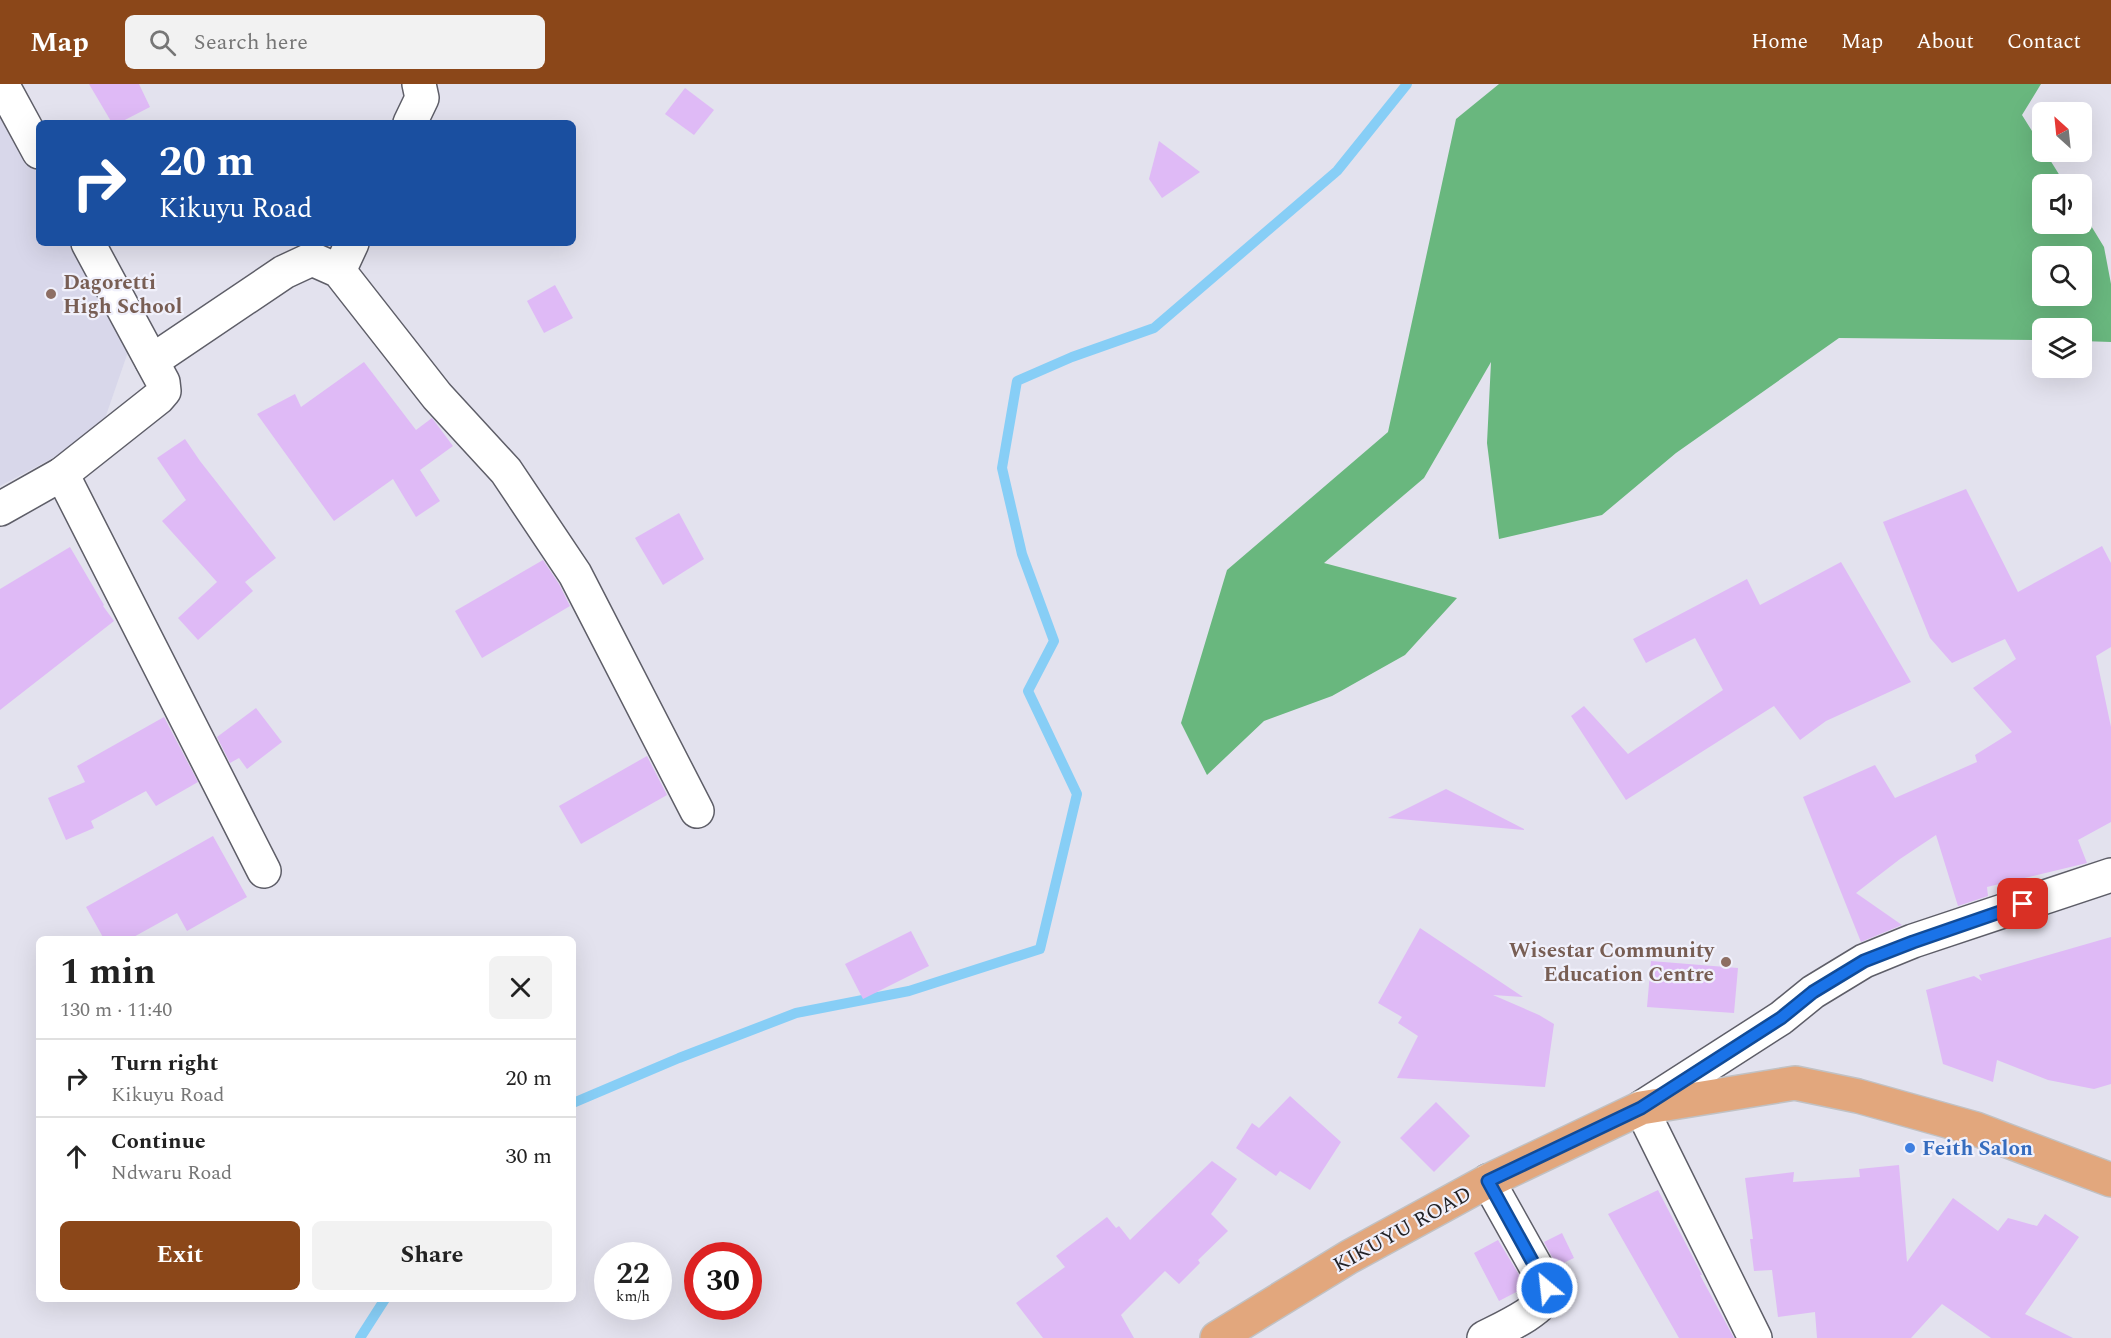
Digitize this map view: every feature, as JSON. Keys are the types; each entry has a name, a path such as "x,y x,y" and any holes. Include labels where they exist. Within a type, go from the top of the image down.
{"main road":[{"name":"KIKUYU ROAD","path":"1217,1338 1349,1257 1488,1181 1641,1108 1795,1083 1857,1096 1976,1129 2111,1180"}],"street":[{"path":"2,84 36,146"},
{"path":"411,120 422,98 419,84"},
{"path":"0,509 62,474 164,391 163,382 90,246"},
{"path":"152,361 284,272 312,259 346,257 437,396 506,471 575,574 697,811"},
{"path":"62,474 264,871"},
{"path":"1755,1338 1641,1108 1781,1018 1813,992 1864,961 1913,942 2111,875"},
{"path":"1485,1338 1536,1308 1548,1294 1544,1281 1488,1181"}],"shaded area":[{"name":"Dagoretti High School","path":"0,106 36,172 36,246 77,246 130,346 100,433 0,486"}],"green space":[{"path":"1499,84 2041,84 2022,115 2032,131 2032,162 2051,162 2059,174 2032,174 2032,234 2092,234 2092,227 2104,247 2111,284 2111,342 2092,341 2092,318 2032,318 2032,340 1839,338 1676,453 1602,515 1499,539 1487,443 1491,362 1424,478 1324,563 1457,598 1405,655 1332,696 1264,721 1207,775 1181,723 1227,570 1388,432 1456,119"}],"building":[{"path":"89,84 139,84 150,107 125,120 110,120"},
{"path":"685,88 714,110 694,135 665,114"},
{"path":"1159,141 1200,172 1162,198 1149,179"},
{"path":"555,285 573,318 544,333 527,301"},
{"path":"364,362 416,430 432,418 453,446 420,470 440,501 416,517 393,479 334,521 257,414 295,394 301,407"},
{"path":"185,439 276,558 245,582 253,591 198,640 178,618 217,582 162,521 186,500 157,458"},
{"path":"1966,489 2018,592 2102,546 2111,563 2111,647 2096,656 2111,727 2111,822 2078,840 2087,863 1987,887 1988,896 1958,906 1936,835 1856,893 1902,925 1861,942 1803,797 1875,765 1895,798 1977,762 1975,755 2012,732 1973,688 2016,659 2005,639 1952,663 1930,638 1883,522"},
{"path":"679,513 704,559 663,585 635,538"},
{"path":"70,547 114,621 0,710 0,589"},
{"path":"543,560 570,606 482,658 455,611"},
{"path":"1841,562 1911,682 1826,721 1800,740 1774,706 1626,800 1571,716 1584,706 1628,754 1723,690 1695,638 1646,663 1633,639 1747,579 1760,605"},
{"path":"256,708 282,742 247,769 239,758 230,763 217,737"},
{"path":"164,717 198,782 156,806 146,791 91,821 94,828 66,840 48,798 85,782 77,766"},
{"path":"647,756 667,795 581,844 559,806"},
{"path":"1446,789 1524,829 1524,830 1388,818"},
{"path":"213,836 247,897 187,931 177,913 135,936 102,936 86,907"},
{"path":"1420,928 1523,997 1493,995 1554,1024 1545,1087 1397,1078 1418,1036 1398,1023 1402,1017 1378,1003"},
{"path":"911,931 929,966 863,999 845,964"},
{"path":"2111,937 2111,1084 2094,1089 2048,1080 1997,1060 1993,1082 1943,1064 1926,990 1974,976 1982,981 1979,975"},
{"path":"1651,961 1738,968 1734,1013 1647,1007"},
{"path":"1290,1096 1341,1142 1310,1190 1280,1171 1276,1176 1236,1148 1252,1123 1259,1128"},
{"path":"1436,1102 1470,1136 1434,1172 1400,1138"},
{"path":"1212,1161 1237,1179 1211,1214 1228,1231 1198,1260 1200,1263 1179,1284 1165,1271 1121,1315 1134,1338 1043,1338 1016,1303 1065,1267 1056,1256 1107,1217 1116,1228 1119,1226 1130,1240"},
{"path":"1899,1165 1907,1262 1953,1198 1998,1231 2008,1218 2037,1226 2045,1214 2079,1237 2025,1314 2073,1338 1991,1338 1942,1304 1911,1338 1817,1338 1815,1312 1778,1317 1772,1270 1754,1271 1750,1239 1753,1239 1745,1178 1794,1172 1793,1182 1860,1177 1859,1169"},
{"path":"1658,1190 1734,1338 1679,1338 1608,1214"},
{"path":"1562,1233 1574,1258 1557,1266 1544,1242"},
{"path":"1498,1240 1524,1283 1522,1284 1524,1288 1499,1301 1474,1253"}],"waterway":[{"path":"576,1102 679,1058 796,1013 909,991 1040,949 1077,794 1028,691 1054,641 1022,554 1002,468 1017,381 1072,357 1154,328 1337,171 1407,84"},
{"path":"360,1338 383,1302"}],"place":[{"name":"Dagoretti High School","path":"51,294"},
{"name":"Wisestar Community Education Centre","path":"1726,962"},
{"name":"Feith Salon","path":"1910,1148"}],"route":[{"path":"1547,1288 1488,1181 1641,1108 1781,1018 1813,992 1864,961 2023,904"}]}
